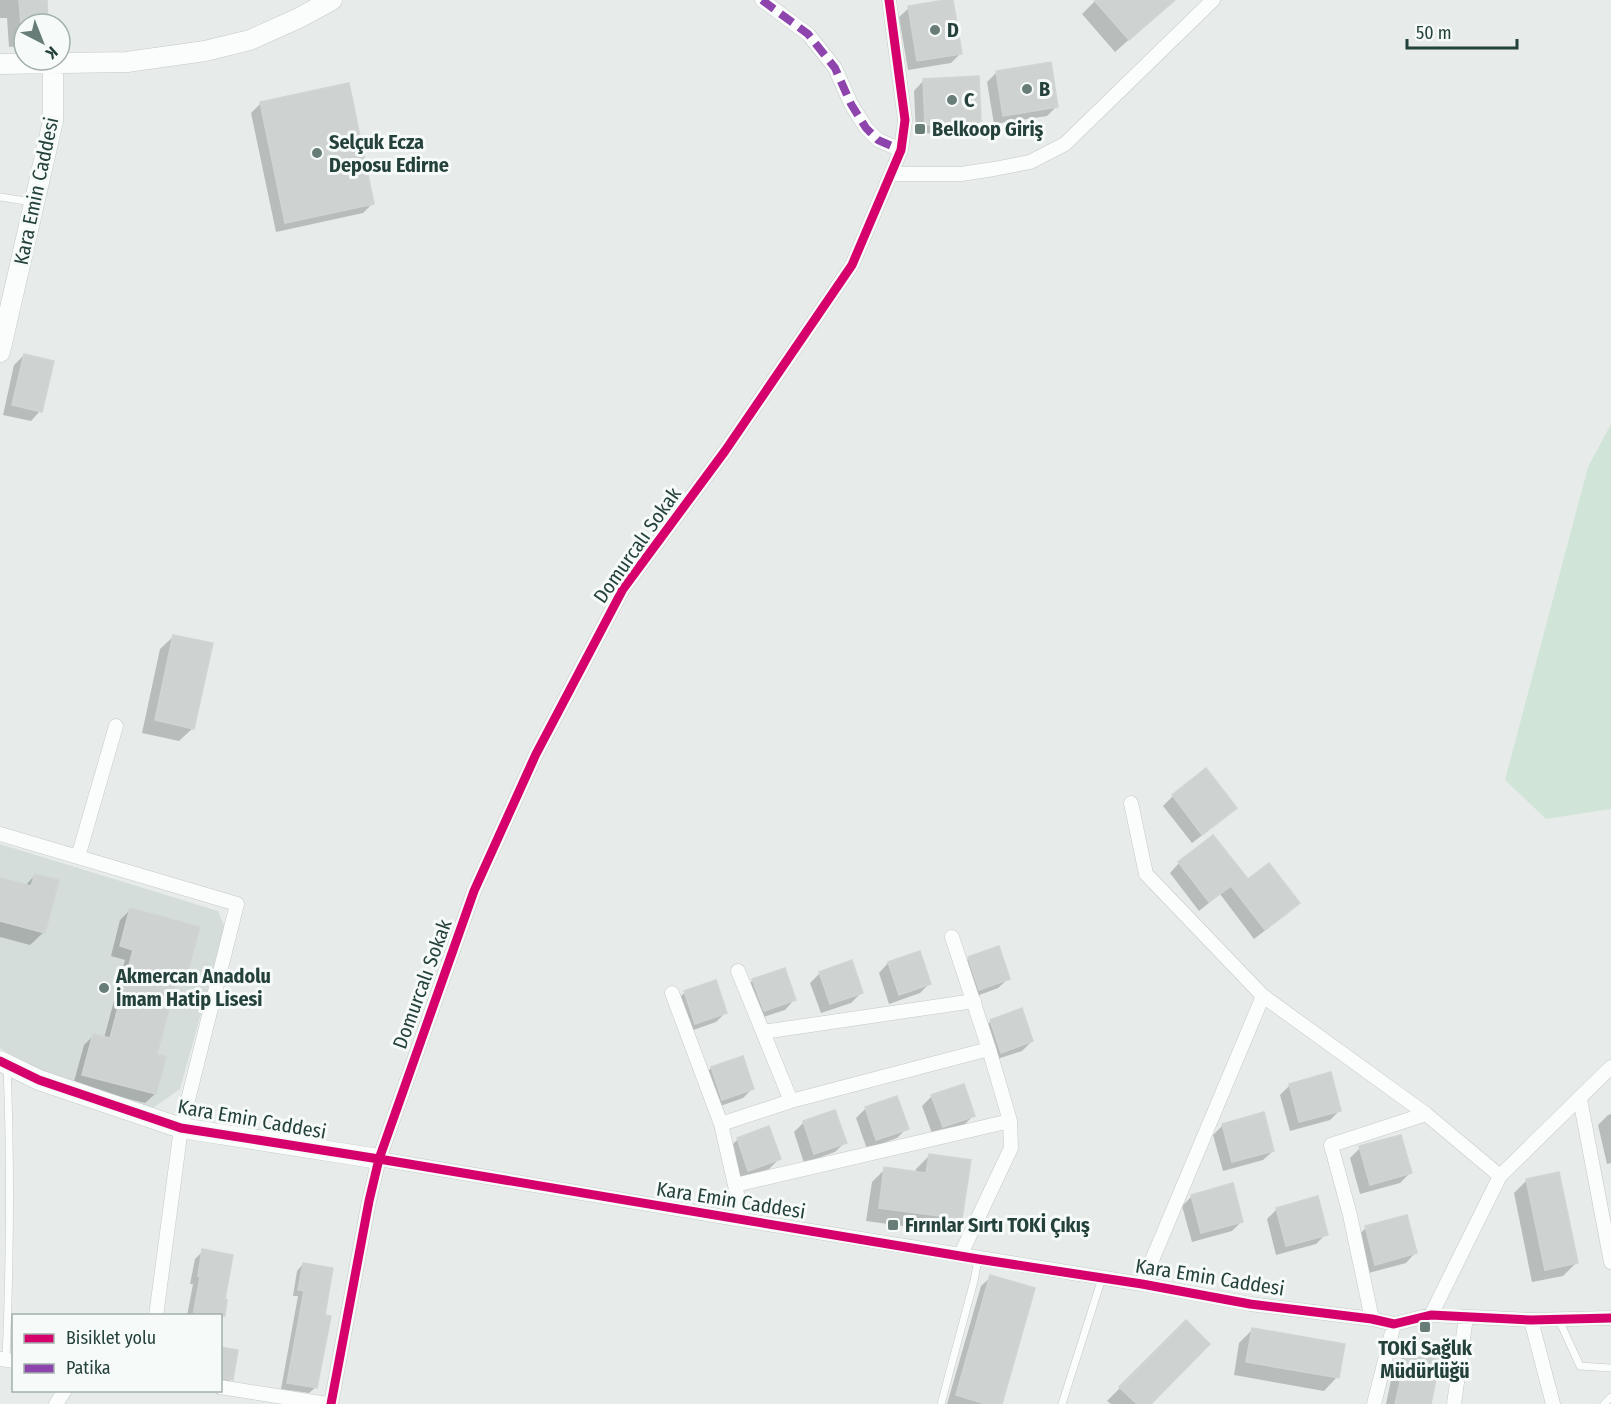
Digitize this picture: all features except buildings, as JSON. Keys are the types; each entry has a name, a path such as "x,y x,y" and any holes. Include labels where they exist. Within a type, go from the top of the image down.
{"street":[{"path":"72,63 127,62 205,51 250,40 332,0"},
{"path":"762,0 808,34 835,68 851,104 866,128 879,140 901,150"},
{"name":"Domurcalı Sokak","path":"329,1404 379,1159 474,891 536,754 623,589 725,451 852,265 901,150 905,120 888,0"},
{"path":"891,174 961,174 994,169 1029,162 1065,144 1213,0"},
{"name":"Kara Emin Caddesi","path":"0,352 53,121 53,72"},
{"path":"78,857 116,726"},
{"path":"1131,803 1146,874 1263,996 1426,1114 1500,1176"},
{"path":"0,834 237,904 181,1128 156,1314"},
{"path":"952,937 1010,1121 1011,1148 960,1256"},
{"path":"738,971 791,1101"},
{"path":"672,993 721,1124 743,1220"},
{"path":"1142,1284 1263,996"},
{"path":"763,1032 974,1001"},
{"path":"721,1124 791,1101 989,1050"},
{"name":"Kara Emin Caddesi","path":"4,1063 39,1080 181,1128 1142,1284 1250,1304 1372,1319 1394,1324 1431,1315 1531,1320 1611,1318"},
{"path":"1431,1315 1500,1176 1611,1067"},
{"path":"1580,1099 1611,1262"},
{"path":"1372,1319 1350,1215 1331,1145 1426,1114"},
{"path":"735,1185 1010,1121"},
{"path":"1454,1404 1466,1317"},
{"path":"1531,1320 1552,1404"},
{"path":"1374,1404 1394,1324"},
{"path":"222,1387 329,1404"}],"lane":[{"path":"0,196 34,203"},
{"path":"4,1063 10,1142 10,1280 7,1360"},
{"path":"941,1404 978,1259"},
{"path":"1062,1404 1102,1278"},
{"path":"1559,1320 1580,1366 1611,1368"},
{"path":"1604,1404 1611,1397"}],"shaded area":[{"name":"Akmercan Anadolu İmam Hatip Lisesi","path":"0,844 218,911 225,928 180,1089 153,1108 80,1087 28,1065 0,1048"}],"green space":[{"path":"1611,424 1611,809 1546,819 1505,780 1588,467"}],"marked path":[{"path":"762,0 808,34 835,68 851,104 866,128 878,140 901,150"}],"cycle path":[{"path":"331,1404 379,1159 474,891 536,754 623,589 725,451 852,265 901,150 905,120 889,0"},
{"path":"0,1061 39,1080 181,1128 1142,1284 1250,1304 1372,1319 1394,1324 1431,1315 1531,1320 1611,1318"}],"place":[{"name":"D","path":"935,30"},
{"name":"B","path":"1027,89"},
{"name":"C","path":"952,100"},
{"name":"Belkoop Giriş","path":"920,129"},
{"name":"Selçuk Ecza Deposu Edirne","path":"317,153"},
{"name":"Akmercan Anadolu İmam Hatip Lisesi","path":"104,988"},
{"name":"Fırınlar Sırtı TOKİ Çıkış","path":"893,1225"},
{"name":"TOKİ Sağlık Müdürlüğü","path":"1425,1327"}]}
